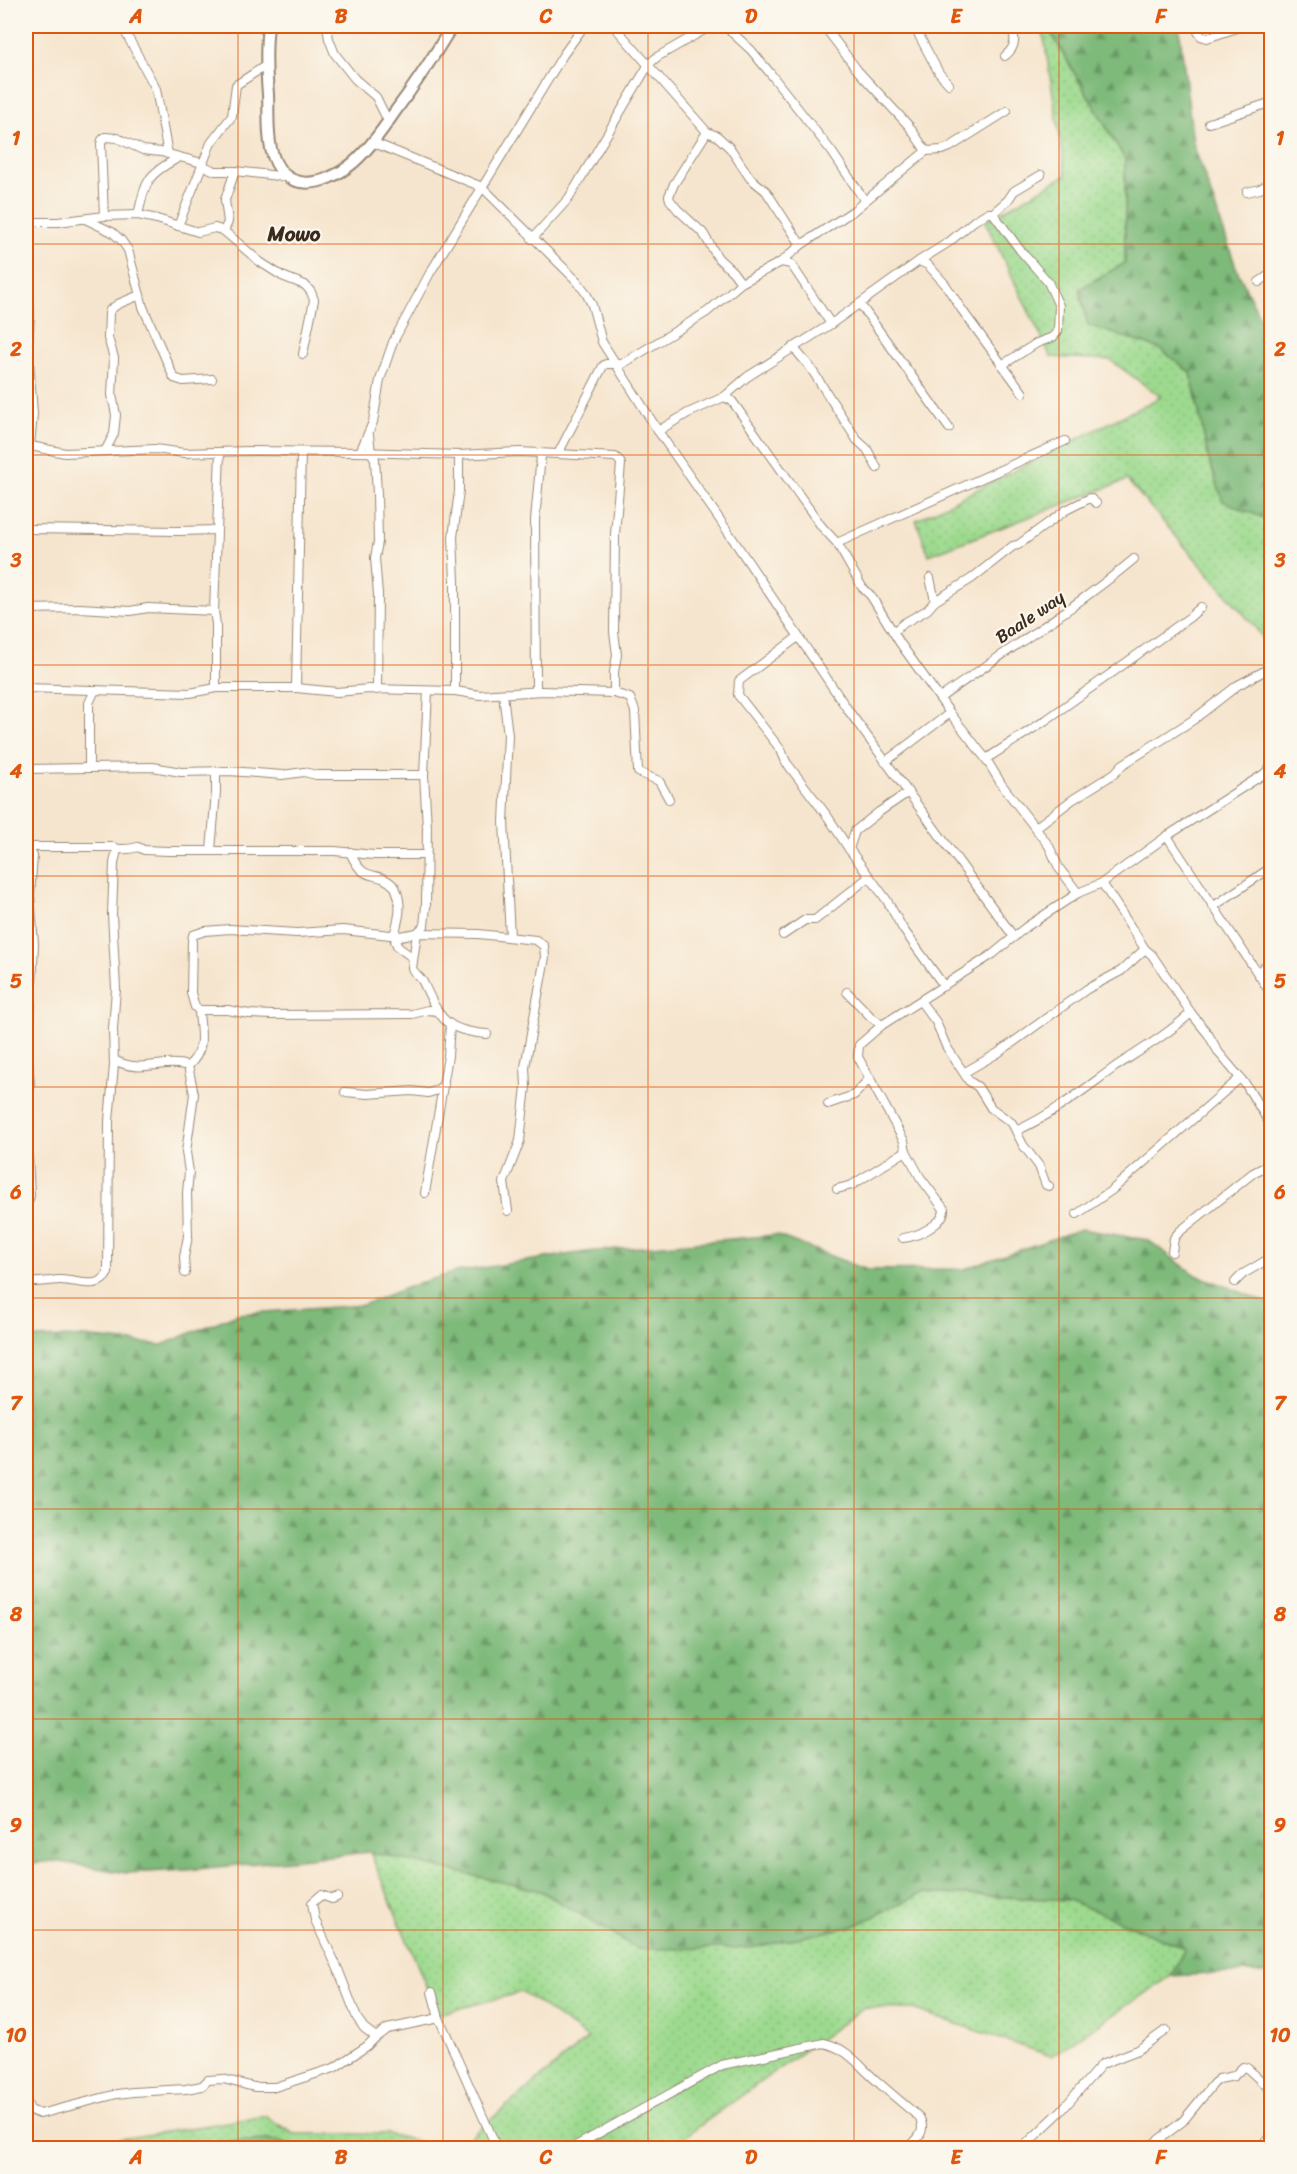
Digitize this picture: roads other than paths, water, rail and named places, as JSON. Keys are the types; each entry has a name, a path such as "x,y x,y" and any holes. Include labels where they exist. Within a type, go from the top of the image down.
{"street":[{"path":"122,26 156,89 168,154"},
{"path":"268,26 265,66 272,152 287,177"},
{"path":"327,26 328,39 335,54 355,79 376,97 388,121"},
{"path":"104,216 102,140 105,136 143,150 202,163 206,168 215,171 287,177 299,183 310,184 324,181 353,162 372,142 420,77 452,26"},
{"path":"360,452 369,432 380,380 393,342 430,273 584,26"},
{"path":"614,26 650,64 707,132 717,136 730,148 750,178 766,191 801,245"},
{"path":"532,239 569,198 650,64 657,57 711,26"},
{"path":"725,26 751,50 770,73 832,152 865,201"},
{"path":"824,26 858,71 909,126 926,151"},
{"path":"914,26 939,73 950,84"},
{"path":"1005,56 1015,45 1010,26"},
{"path":"1194,26 1200,36 1210,38 1243,26"},
{"path":"178,226 211,143 232,116 236,85 265,66"},
{"path":"1209,123 1272,102"},
{"path":"558,454 603,366 622,364 707,312 741,283 781,262 801,245 865,201 926,151 950,147 1007,111"},
{"path":"707,132 674,184 669,196 678,210 703,233 718,258 741,283"},
{"path":"372,142 482,188 586,293 592,305 602,342 658,431 885,762 1014,937"},
{"path":"138,215 144,190 152,174 178,158"},
{"path":"224,231 228,222 225,200 235,171"},
{"path":"658,431 688,413 728,399 732,391 747,377 831,324 949,242 974,221 987,213 993,213 1008,200 1014,191 1041,175"},
{"path":"1247,192 1260,189 1272,182"},
{"path":"993,213 1020,250 1048,282 1059,306 1058,331 1053,337 1037,343 1002,365"},
{"path":"303,354 315,300 311,292 305,285 282,276 260,262 224,231 215,228 198,232 138,215 104,216 58,222 27,219 26,262 30,316 28,345 33,414 28,445 65,453 154,449 184,453 371,452 459,455 519,452 541,455 609,456 619,460 621,464 615,534 614,693"},
{"path":"84,219 112,232 121,240 132,260 143,307 174,378 183,381 212,379"},
{"path":"791,264 794,251"},
{"path":"919,261 928,265 945,284 1023,393"},
{"path":"781,262 791,264 831,324"},
{"path":"1260,282 1272,273"},
{"path":"105,451 112,440 116,415 112,395 114,358 108,338 109,314 110,310 118,304 140,295"},
{"path":"860,304 949,428"},
{"path":"793,347 810,367 857,440 867,449 877,468"},
{"path":"728,399 822,528 837,543 862,587 871,596 893,632 950,713 1049,846 1059,868 1078,893"},
{"path":"369,432 371,452 375,459 377,494 378,542 375,558 378,602 377,690"},
{"path":"112,440 118,452"},
{"path":"837,543 1065,441"},
{"path":"216,688 214,611 220,452"},
{"path":"296,688 301,453"},
{"path":"455,691 453,537 459,491 459,455"},
{"path":"536,691 536,512 541,455"},
{"path":"893,632 1066,510 1090,498 1096,503"},
{"path":"26,529 217,530"},
{"name":"Baale way","path":"940,698 1078,603 1134,559"},
{"path":"930,578 935,601"},
{"path":"986,759 1046,720 1201,607"},
{"path":"26,609 80,608 130,611 148,608 214,611"},
{"path":"798,637 739,681 738,695 781,750 786,762 886,899 903,929 944,986"},
{"path":"1035,828 1071,800 1115,773 1122,765 1193,720 1238,685 1272,667"},
{"path":"26,688 131,693 190,693 216,688 296,688 337,692 455,691 480,695 536,691 614,693 630,698 633,703 637,733 638,772 659,781 669,799"},
{"path":"89,768 89,702 95,690"},
{"path":"428,691 424,775 427,808 426,906 423,926 417,933 412,972 421,978 430,1006 450,1024 465,1032 487,1034"},
{"path":"503,694 507,735 504,822 510,937"},
{"path":"885,762 950,713"},
{"path":"903,1238 918,1235 941,1220 944,1214 940,1202 920,1177 906,1150 904,1141 858,1057 857,1049 865,1038 993,954 1078,893 1102,883 1167,836 1264,774 1272,766"},
{"path":"26,769 153,767 181,772 216,771 282,775 304,772 316,775 424,775"},
{"path":"211,850 216,771"},
{"path":"838,833 855,831 907,793"},
{"path":"849,849 855,831"},
{"path":"1167,836 1272,995"},
{"path":"27,847 113,847 117,850 129,850 138,847 158,851 350,852 373,855 425,855"},
{"path":"27,847 33,856"},
{"path":"26,1202 30,1195 26,1119 30,1085 27,1045 34,944 30,896 33,856 40,848"},
{"path":"26,1282 58,1280 91,1284 98,1283 107,1277 109,1267 109,1121 116,989 112,914 114,863 117,850"},
{"path":"350,852 361,872 384,878 396,887 400,906 396,941 398,947 413,958"},
{"path":"1214,906 1272,867"},
{"path":"783,935 805,920 815,920 869,877"},
{"path":"1102,883 1145,949 1162,969 1219,1053 1240,1078 1272,1127"},
{"path":"430,1006 412,1014 249,1014 228,1010 199,1010 195,1007 191,993 193,935 198,932 230,929 297,933 350,930 397,935 478,934 536,940 543,946 545,950 525,1067 526,1086 520,1141 504,1182 508,1211"},
{"path":"965,1072 998,1053 1087,989 1121,971 1145,949"},
{"path":"1258,972 1272,961"},
{"path":"847,992 882,1025"},
{"path":"921,1002 936,1022 946,1046 969,1081 978,1087 991,1108 1008,1119 1039,1166 1046,1185 1049,1186"},
{"path":"114,1060 132,1067 188,1066 196,1059 201,1049 199,1010"},
{"path":"1016,1131 1059,1107 1138,1053 1191,1012"},
{"path":"425,1193 444,1085 450,1024"},
{"path":"185,1273 189,1172 186,1152 194,1094 188,1066"},
{"path":"828,1104 854,1095 870,1078"},
{"path":"1077,1214 1112,1190 1240,1078"},
{"path":"345,1092 367,1094 412,1091 428,1093 444,1085"},
{"path":"837,1190 852,1185 906,1150"},
{"path":"1172,1252 1174,1238 1179,1232 1253,1173 1272,1163"},
{"path":"1235,1282 1243,1274 1272,1257"},
{"path":"337,1897 332,1899 321,1895 312,1903 312,1910 357,2018 364,2028 376,2037"},
{"path":"432,1992 439,2018 497,2148"},
{"path":"26,2100 30,2110 40,2114 133,2091 186,2089 202,2086 208,2080 223,2079 268,2089 334,2068 367,2046 387,2029 439,2018"},
{"path":"1022,2148 1061,2111 1102,2064 1138,2050 1166,2030"},
{"path":"573,2148 723,2065 824,2043 836,2045 845,2050 878,2082 919,2116 923,2130 920,2137 908,2148"},
{"path":"1148,2148 1183,2121 1214,2083 1219,2079 1234,2076 1243,2067 1272,2091"},
{"path":"1257,2148 1272,2137"}],"district":[{"name":"Mowo","path":"294,234"}]}
